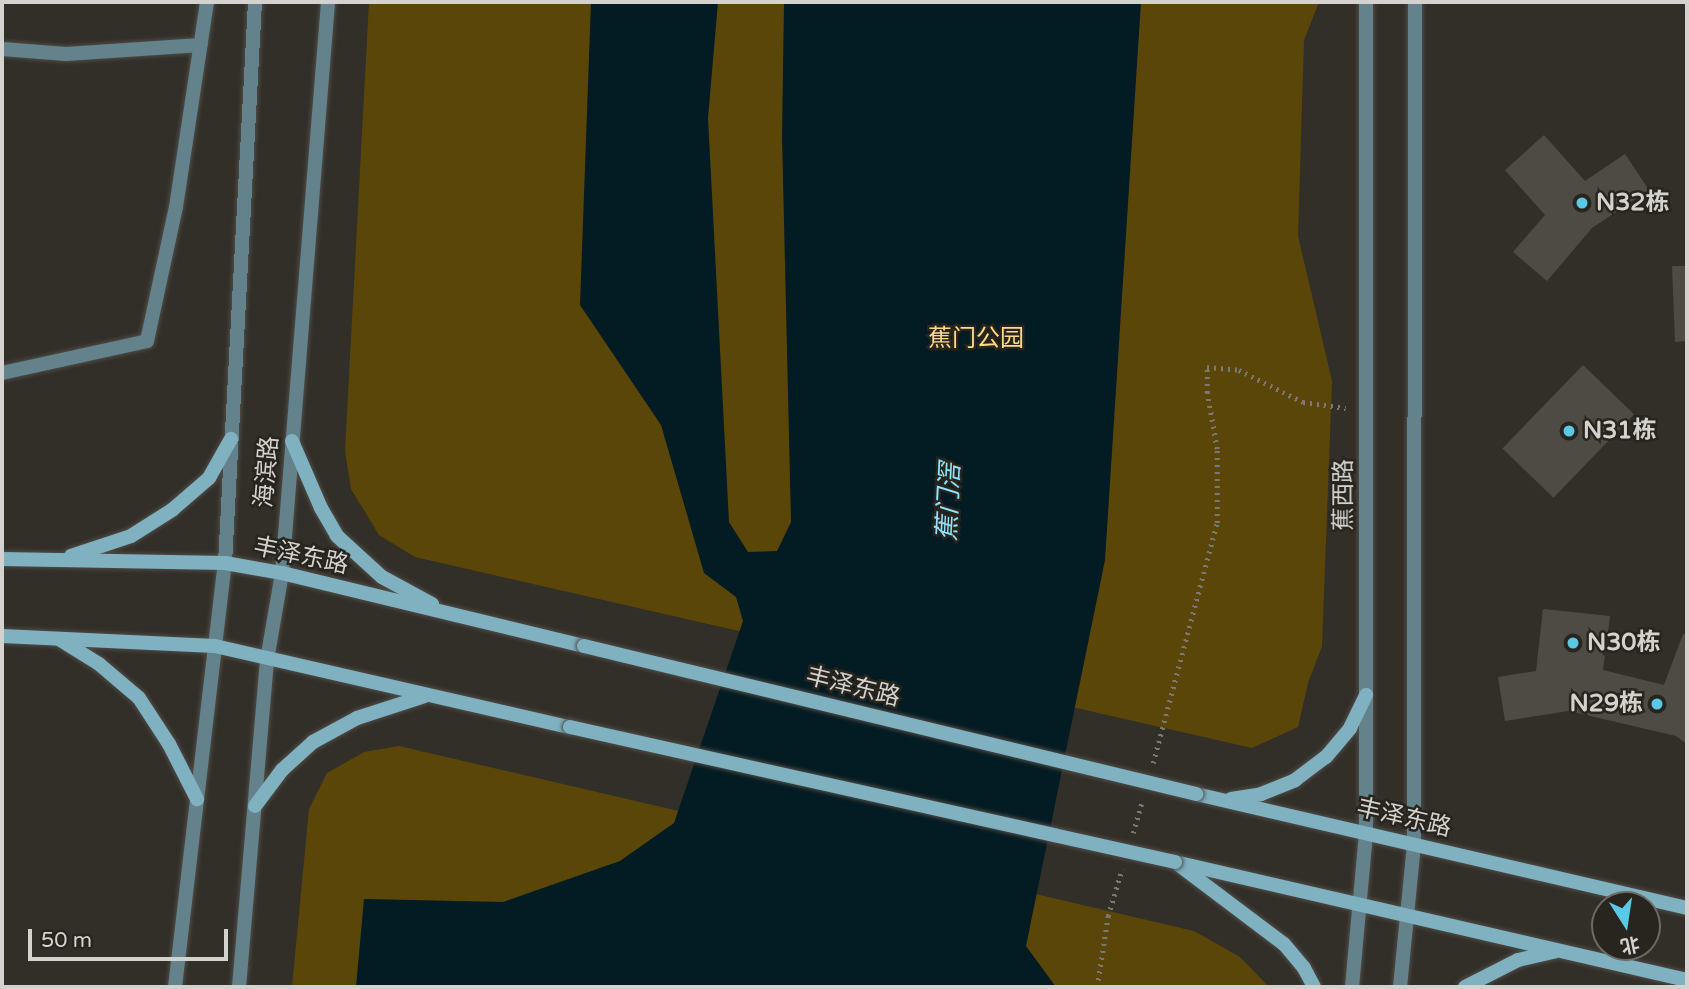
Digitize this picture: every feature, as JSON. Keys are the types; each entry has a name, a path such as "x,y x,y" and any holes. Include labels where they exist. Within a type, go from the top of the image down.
{"main road":[{"path":"59,560 131,536 172,510 209,478 232,439"},
{"path":"292,441 321,508 337,536 382,577 449,613"},
{"name":"丰泽东路","path":"2,559 225,563 282,573 1196,794 1687,908"},
{"path":"2,636 55,636 215,646 267,660 1687,979"},
{"path":"55,636 99,664 139,698 169,744 197,799"},
{"path":"255,806 282,770 313,742 357,718 426,695"},
{"path":"1224,800 1261,794 1296,780 1316,765 1350,728 1366,695"},
{"path":"1175,862 1284,944 1304,968 1314,987"},
{"path":"1465,987 1518,960 1560,950"}],"street":[{"path":"2,373 147,341 176,207 207,2"},
{"path":"175,987 225,563 255,2"},
{"name":"海滨路","path":"239,987 267,660 282,573 328,2"},
{"name":"蕉西路","path":"1352,987 1366,833 1366,2"},
{"path":"1401,987 1414,844 1415,2"},
{"path":"2,49 66,54 201,45"}],"path":[{"path":"1152,769 1217,523 1217,450 1208,393 1208,368 1240,370 1303,402 1366,411"},
{"path":"1132,836 1144,796"},
{"path":"1097,987 1108,916 1124,863"}],"green space":[{"name":"蕉门公园","path":"369,2 1319,2 1304,40 1298,236 1332,381 1322,646 1308,683 1298,727 1252,748 415,557 379,535 351,489 345,451"},
{"path":"399,746 1194,931 1240,957 1269,987 292,987 309,809 327,773 364,752"}],"water":[{"name":"蕉门滘","path":"591,2 718,2 708,118 729,522 748,552 777,551 791,522 782,136 784,2 1141,2 1105,560 1026,946 1056,987 356,987 364,899 503,902 620,861 674,823 743,621 736,597 704,573 661,425 580,305"}],"building":[{"name":"N32栋","path":"1544,135 1585,181 1625,154 1649,190 1592,228 1547,281 1513,252 1545,215 1505,170"},
{"path":"1672,266 1687,266 1687,341 1675,342"},
{"name":"N31栋","path":"1583,365 1634,414 1553,498 1502,448"},
{"name":"N30栋","path":"1543,609 1610,616 1603,670 1664,685 1683,634 1687,635 1687,744 1676,736 1569,711 1505,721 1498,677 1536,671"}],"place":[{"name":"N32栋","path":"1582,203"},
{"name":"N31栋","path":"1569,431"},
{"name":"N30栋","path":"1573,643"},
{"name":"N29栋","path":"1657,704"}]}
